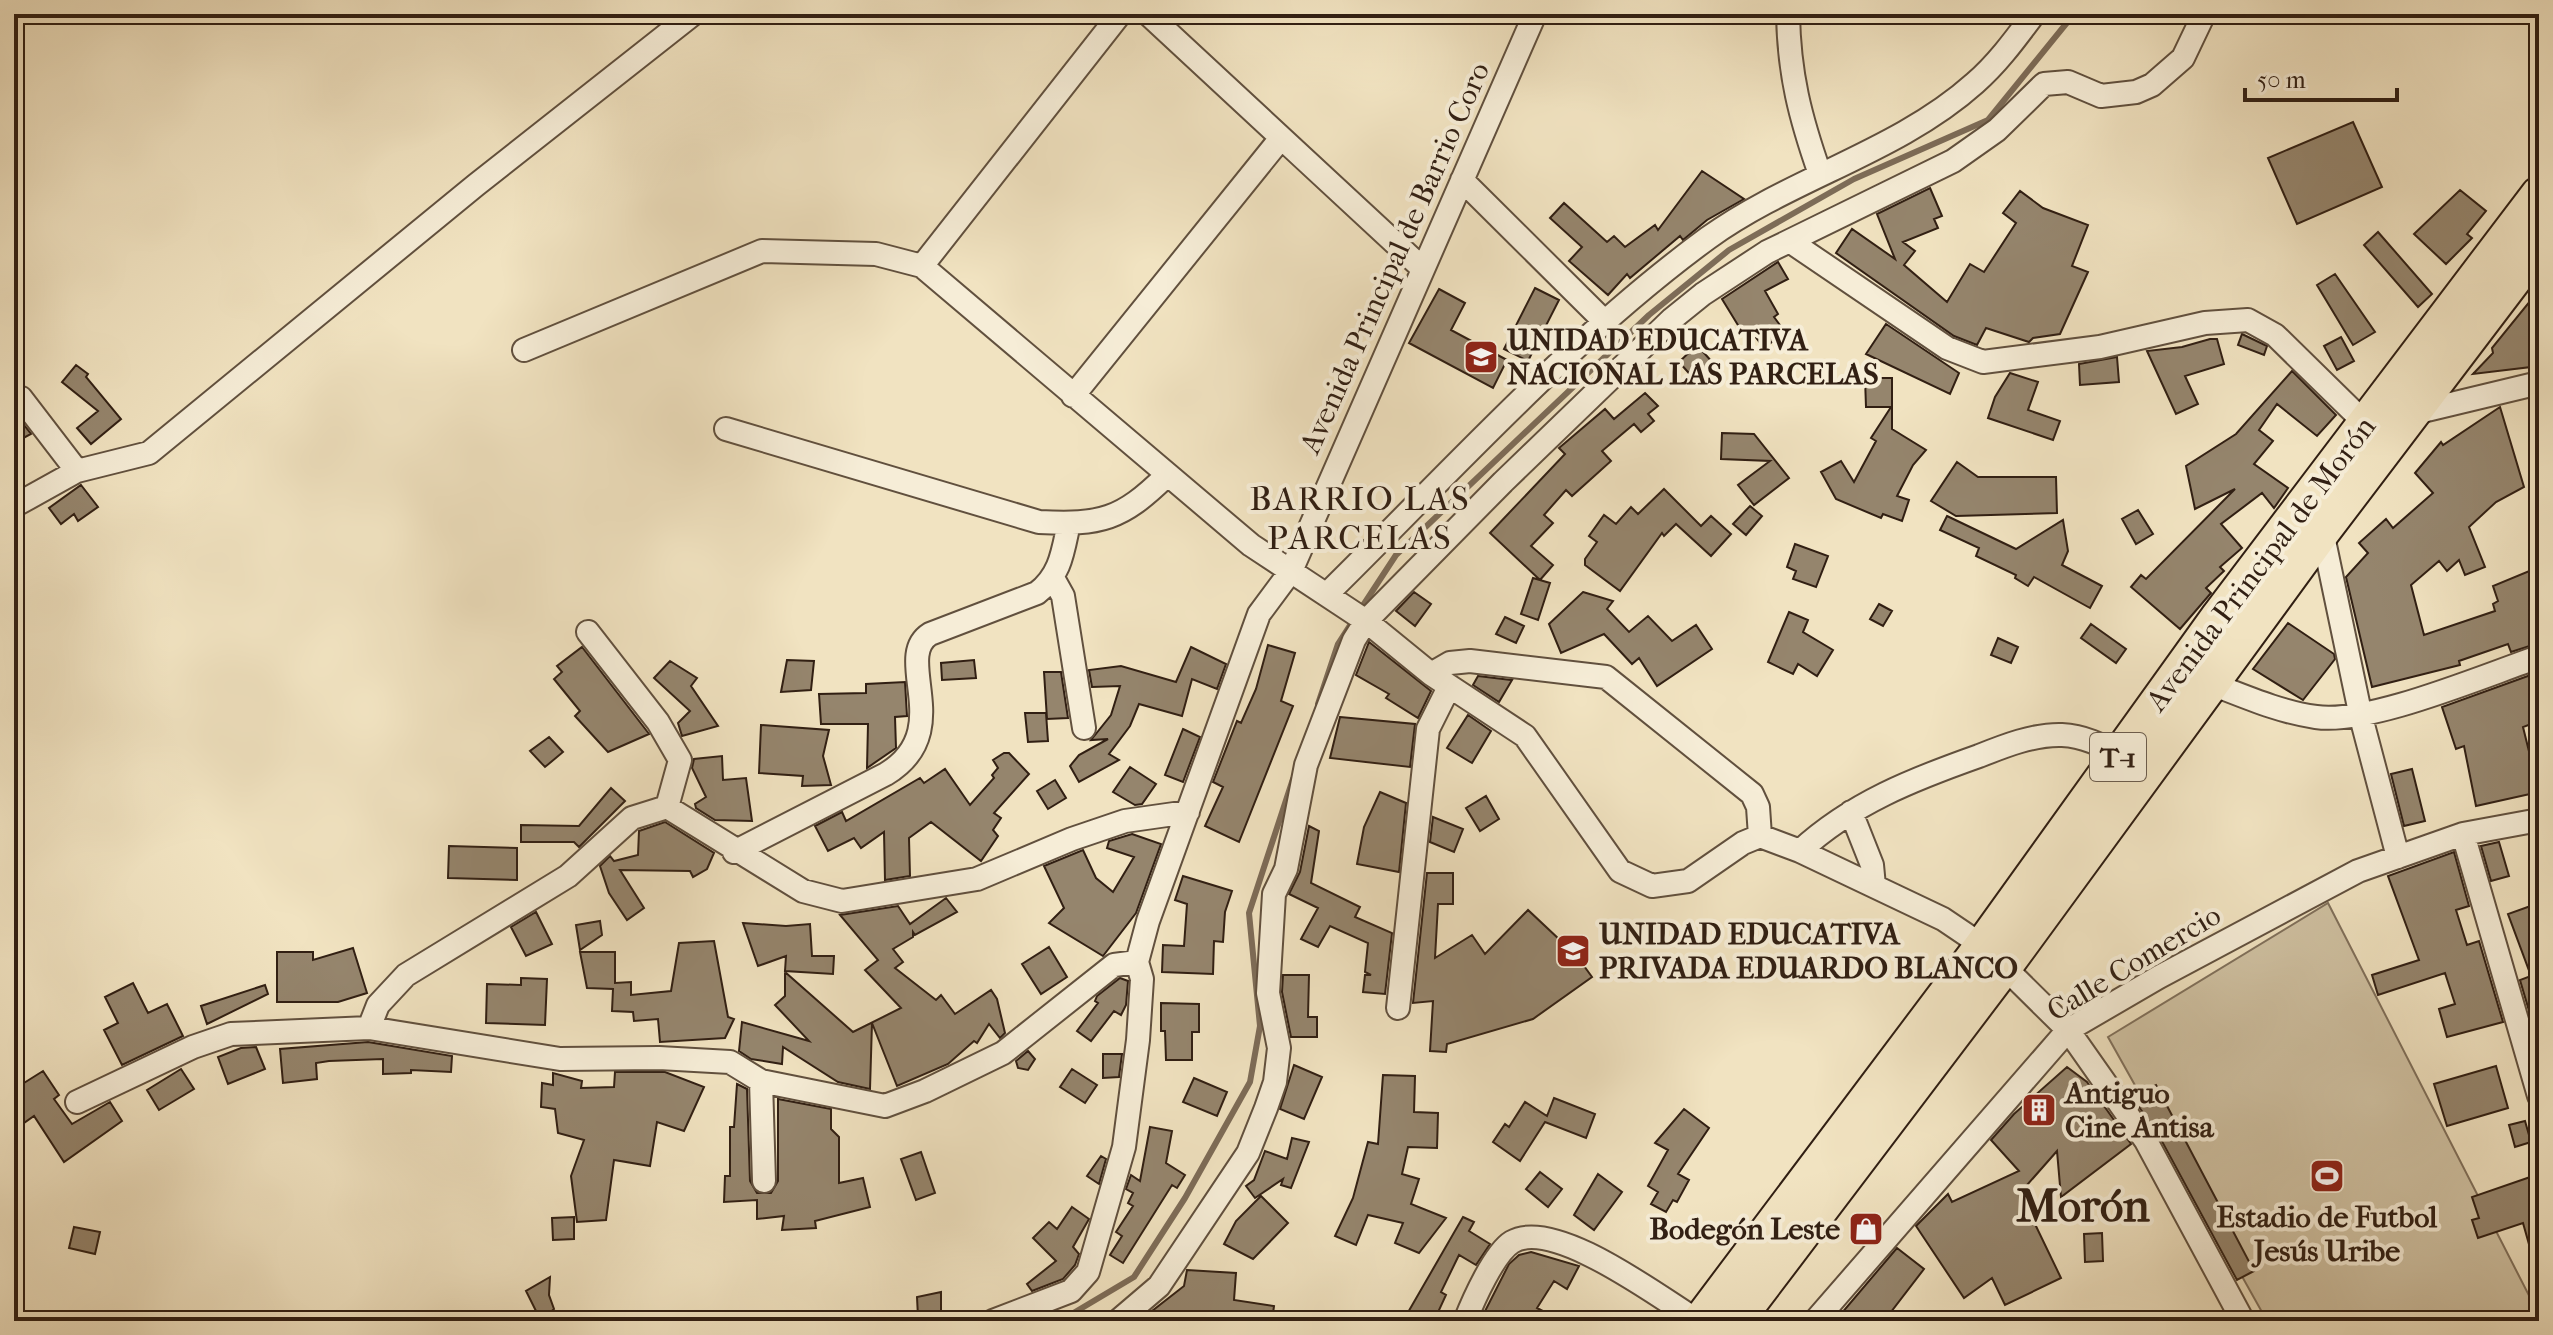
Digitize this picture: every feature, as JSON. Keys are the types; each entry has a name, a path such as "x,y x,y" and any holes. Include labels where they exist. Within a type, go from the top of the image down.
{"main road":[{"name":"Avenida Principal de Morón","path":"1749,1315 1993,956 2120,755 2539,195"},
{"name":"Avenida Principal de Morón","path":"1700,1321 2212,684 2322,531 2539,245"}],"street":[{"path":"14,506 77,471 149,453 476,185 693,14"},
{"path":"922,266 1120,14"},
{"path":"1148,14 1423,269"},
{"name":"Avenida Principal de Barrio Coro","path":"1137,962 1148,921 1259,614 1291,571 1535,14"},
{"path":"1788,14 1789,67 1800,119 1820,174"},
{"path":"1327,594 1605,322 1734,220 1955,100 1994,65 2034,14"},
{"path":"1118,1321 1159,1286 1248,1153 1275,1082 1279,1048 1268,993 1274,894 1286,869 1306,765 1360,617 1672,319 1735,272 1953,161 1997,130 2044,84 2068,82 2101,96 2136,92 2152,85 2167,76 2183,58 2204,14"},
{"path":"1073,396 1281,138"},
{"path":"1462,180 1605,322"},
{"path":"1791,242 1947,348 1983,362 2100,347 2205,323 2248,320 2275,335 2366,424"},
{"path":"524,350 762,251 876,254 922,266 1251,545 1360,617 1440,680 1525,736 1620,871 1652,886 1688,881 1743,843 1760,836 1800,851 1943,919 1993,956 2068,1030 2146,1141 2243,1321"},
{"path":"2414,413 2539,383"},
{"path":"14,397 21,398 77,471"},
{"path":"726,429 1039,522 1069,523 1111,518 1138,503 1166,476"},
{"path":"734,852 898,767 908,757 921,733 917,652 921,641 930,634 1037,593 1053,578 1069,523"},
{"path":"2322,531 2361,717 2398,857"},
{"path":"1053,578 1063,596 1084,728"},
{"path":"588,632 658,722 680,760 667,807"},
{"path":"2212,684 2269,707 2319,718 2361,717 2539,657"},
{"path":"1398,1008 1428,729 1440,680 1450,663 1470,661 1606,677 1752,794 1758,807 1760,836"},
{"path":"1800,851 1851,812 1910,781 2005,746 2047,736 2086,739 2120,755"},
{"path":"667,807 734,852 803,891 842,901 977,879 1072,839 1125,821 1188,812"},
{"path":"369,1028 378,1005 406,975 568,876 632,818 667,807"},
{"path":"1851,812 1872,865 1874,886"},
{"name":"Calle Comercio","path":"1815,1321 2068,1030 2159,977 2358,871 2463,834 2539,820"},
{"path":"2463,834 2539,1096"},
{"path":"77,1102 193,1047 231,1034 369,1028 560,1059 659,1058 730,1062 761,1081 885,1106 925,1091 1003,1053 1114,965 1137,962 1142,979 1138,1040 1124,1147 1088,1272 1071,1291 993,1321"},
{"path":"761,1081 764,1181"},
{"path":"1465,1321 1501,1253 1519,1239 1540,1237 1571,1245 1700,1321"}],"shaded area":[{"name":"Estadio de Futbol Jesús Uribe","path":"2328,903 2539,1315 2539,1321 2267,1321 2108,1037"}],"building":[{"path":"2353,122 2382,187 2297,224 2268,158"},
{"path":"1702,171 1744,199 1707,220 1683,240 1680,236 1630,278 1627,274 1608,295 1569,261 1582,247 1550,218 1564,203 1607,242 1614,236 1625,247 1655,225 1658,230"},
{"path":"1930,188 1942,216 1934,219 1938,228 1903,242 1915,251 1904,265 1947,302 1970,264 1984,272 2016,223 2003,213 2020,191 2043,208 2088,225 2072,266 2088,272 2060,334 2033,338 2029,342 1986,328 1977,345 1954,336 1836,253 1852,229 1895,259 1877,214"},
{"path":"2460,190 2486,211 2467,234 2472,238 2446,264 2414,234"},
{"path":"2378,232 2432,294 2418,307 2364,245"},
{"path":"1778,262 1788,279 1765,291 1778,314 1774,317 1785,332 1764,348 1751,331 1744,335 1722,299"},
{"path":"2335,274 2375,332 2353,345 2317,285"},
{"path":"1535,288 1559,300 1528,361 1504,349"},
{"path":"1439,289 1465,303 1451,330 1507,360 1493,388 1409,343"},
{"path":"2539,290 2539,366 2473,374 2493,353 2492,348"},
{"path":"1886,324 1959,373 1950,394 1866,354"},
{"path":"2242,334 2267,346 2264,355 2238,345"},
{"path":"2341,337 2354,361 2337,370 2324,346"},
{"path":"2217,339 2224,364 2185,376 2198,404 2176,414 2147,351 2182,347"},
{"path":"1697,345 1713,363 1695,380 1679,362"},
{"path":"2117,357 2119,382 2080,385 2079,364"},
{"path":"76,365 88,374 86,377 121,419 91,444 77,428 98,411 62,382"},
{"path":"2292,371 2336,415 2317,436 2277,404 2259,430 2273,441 2254,464 2288,488 2274,508 2262,493 2221,524 2242,548 2220,567 2224,571 2206,588 2211,593 2180,629 2131,587 2141,575 2146,579 2235,489 2195,509 2186,466 2236,434"},
{"path":"2010,373 2038,382 2028,410 2060,421 2053,440 1988,418 1995,397"},
{"path":"1865,378 1892,378 1892,429 1926,450 1913,465 1897,496 1909,500 1902,521 1883,514 1881,518 1836,499 1821,472 1841,461 1854,482 1876,441 1871,438 1891,407 1866,407"},
{"path":"1645,393 1658,406 1648,414 1654,421 1641,432 1634,424 1602,451 1611,461 1572,496 1566,490 1544,515 1553,523 1531,546 1553,565 1540,580 1490,533 1565,454 1559,448 1605,409 1614,419"},
{"path":"2500,407 2524,487 2496,502 2469,527 2485,567 2465,575 2459,560 2447,571 2439,561 2411,585 2424,635 2495,611 2493,604 2498,601 2493,586 2539,567 2539,643 2511,652 2508,644 2459,661 2460,665 2372,687 2346,577 2368,553 2359,543 2386,519 2393,528 2433,493 2415,473 2441,442 2443,445"},
{"path":"14,412 31,434 14,443"},
{"path":"1722,433 1754,434 1789,478 1754,505 1738,485 1770,461 1721,459"},
{"path":"1957,462 1978,477 2056,477 2057,513 1956,516 1931,501"},
{"path":"81,485 98,507 78,521 74,514 61,524 49,508"},
{"path":"1664,489 1701,526 1711,516 1731,534 1711,556 1676,524 1664,536 1662,533 1620,591 1585,565 1585,559 1597,542 1589,536 1604,515 1616,524 1631,507 1638,514"},
{"path":"1750,506 1762,516 1746,535 1733,524"},
{"path":"2138,510 2153,534 2136,544 2122,519"},
{"path":"1947,516 2016,549 2063,520 2068,551 2062,565 2102,586 2090,608 2034,577 2028,586 2015,578 2016,575 1976,556 1979,548 1940,530"},
{"path":"1795,544 1828,556 1816,587 1793,579 1796,571 1787,567"},
{"path":"1533,578 1550,583 1538,620 1521,614"},
{"path":"1414,592 1431,604 1415,626 1396,611"},
{"path":"1583,592 1613,601 1607,609 1629,632 1648,616 1672,641 1696,625 1712,649 1657,686 1639,658 1632,664 1604,634 1561,653 1549,624"},
{"path":"1879,604 1892,611 1883,626 1870,619"},
{"path":"1789,612 1808,620 1803,632 1833,650 1817,676 1798,664 1793,674 1768,662"},
{"path":"1505,617 1524,626 1516,643 1496,634"},
{"path":"2288,623 2334,654 2335,659 2303,700 2253,669"},
{"path":"2091,624 2126,649 2116,663 2081,638"},
{"path":"1998,638 2018,647 2011,663 1991,655"},
{"path":"1369,642 1431,691 1418,718 1386,698 1389,694 1356,675"},
{"path":"1268,645 1295,653 1281,701 1293,706 1239,842 1205,826 1223,787 1213,782 1237,721 1241,723 1256,689"},
{"path":"582,647 649,734 608,752 575,716 580,711 554,679 562,672 557,666"},
{"path":"1191,647 1226,664 1217,689 1192,679 1182,716 1139,704 1130,726 1109,754 1119,760 1079,782 1070,766 1079,755 1108,739 1091,740 1111,715 1120,686 1092,687 1089,670 1121,666 1176,682"},
{"path":"787,660 814,661 811,690 781,692"},
{"path":"974,660 976,678 942,680 941,663"},
{"path":"670,661 697,678 691,686 718,726 682,736 678,723 690,711 654,678"},
{"path":"1044,672 1061,672 1068,718 1047,719"},
{"path":"2539,672 2539,721 2523,727 2539,792 2476,806 2464,746 2456,749 2442,707"},
{"path":"1478,676 1512,680 1499,702 1473,685"},
{"path":"905,682 907,716 895,717 896,748 867,768 868,724 821,724 819,694 866,693 866,684"},
{"path":"1025,713 1046,713 1048,741 1028,742"},
{"path":"1468,715 1491,731 1472,763 1447,748"},
{"path":"1340,717 1415,724 1410,767 1330,758"},
{"path":"761,725 829,730 823,756 831,785 802,786 803,776 759,773"},
{"path":"1183,729 1200,737 1183,782 1165,775"},
{"path":"549,737 563,752 545,767 530,751"},
{"path":"1009,753 1029,774 994,813 1001,818 993,830 998,836 981,861 931,822 909,838 910,876 885,880 884,832 861,848 854,838 828,851 815,826 842,812 846,821 920,778 924,783 945,769 970,805 994,778 992,775 998,768 993,760"},
{"path":"722,756 723,780 746,778 752,821 715,820 696,808 695,804 706,797 692,768 694,759"},
{"path":"1130,767 1156,784 1142,804 1135,805 1113,792"},
{"path":"2412,769 2425,821 2404,826 2391,774"},
{"path":"1055,780 1066,798 1048,809 1037,791"},
{"path":"611,788 625,801 579,847 574,842 521,842 521,825 579,826"},
{"path":"1380,792 1406,803 1399,872 1357,864 1364,827"},
{"path":"1486,796 1499,819 1480,831 1466,808"},
{"path":"1433,817 1463,829 1454,852 1430,842"},
{"path":"665,822 714,853 707,869 693,877 690,871 620,870 644,908 627,920 609,893 600,866 610,856 614,861 638,855 639,831"},
{"path":"1309,826 1319,831 1311,883 1360,907 1355,917 1392,933 1385,994 1363,992 1365,975 1371,975 1365,972 1368,943 1330,926 1318,947 1301,939 1318,908 1289,894 1300,872"},
{"path":"1132,834 1161,844 1136,913 1103,956 1049,923 1064,908 1044,866 1083,850 1096,878 1113,892 1134,857 1107,848 1109,841"},
{"path":"2499,842 2509,876 2491,881 2481,846"},
{"path":"449,846 517,848 517,880 448,878"},
{"path":"2454,852 2469,906 2456,910 2467,945 2479,941 2503,1022 2447,1037 2439,1009 2455,1004 2445,973 2378,995 2372,975 2419,960 2388,876"},
{"path":"1427,873 1453,873 1453,904 1438,904 1435,958 1472,935 1485,954 1528,910 1560,940 1563,937 1592,977 1533,1019 1447,1044 1446,1052 1430,1051 1433,1001 1413,1003"},
{"path":"1183,876 1232,891 1225,912 1223,942 1214,941 1213,974 1162,972 1163,945 1184,946 1187,904 1175,900"},
{"path":"946,898 957,912 915,935 913,932 913,937 893,949 903,962 895,968 936,1000 941,995 955,1014 991,990 997,999 1005,1033 1000,1038 989,1024 977,1043 974,1041 948,1064 897,1086 872,1023 870,1089 838,1082 783,1047 782,1064 751,1059 739,1051 742,1022 809,1041 775,1005 785,996 785,972 853,1032 901,1008 865,970 878,960 840,915 898,906 910,924"},
{"path":"2539,903 2539,1012 2530,1014 2520,980 2531,976 2508,914"},
{"path":"536,912 552,944 526,956 511,927"},
{"path":"600,921 602,935 580,950 576,925"},
{"path":"743,923 810,924 812,956 834,956 833,974 785,971 786,956 758,966"},
{"path":"714,941 728,1017 734,1019 725,1038 660,1042 658,1019 634,1021 633,1012 612,1011 613,989 587,988 580,952 615,952 615,983 631,982 631,995 671,991 679,943"},
{"path":"1049,947 1067,977 1041,994 1022,964"},
{"path":"353,948 367,993 338,1002 277,1002 277,952 313,952 313,960"},
{"path":"1283,975 1309,975 1308,1017 1317,1017 1317,1037 1291,1037 1282,992"},
{"path":"521,978 547,979 545,1025 486,1023 487,984 521,985"},
{"path":"1120,978 1128,981 1126,1005 1121,1015 1114,1011 1091,1041 1077,1031 1098,1003 1095,1001 1097,996"},
{"path":"133,983 148,1013 167,1004 183,1036 122,1065 104,1030 118,1023 105,997"},
{"path":"265,985 268,994 207,1024 201,1006"},
{"path":"1161,1003 1199,1004 1199,1032 1192,1032 1192,1060 1166,1060 1165,1031 1161,1031"},
{"path":"368,1042 452,1056 451,1072 411,1070 411,1073 383,1074 383,1059 329,1061 316,1063 317,1079 283,1083 280,1049"},
{"path":"256,1047 265,1069 228,1084 218,1057 241,1048"},
{"path":"1028,1051 1035,1059 1028,1070 1018,1068 1016,1061"},
{"path":"1103,1054 1122,1054 1119,1077 1103,1078"},
{"path":"1294,1065 1322,1077 1304,1119 1280,1109"},
{"path":"2496,1066 2508,1108 2447,1126 2434,1084"},
{"path":"2067,1067 2087,1082 2131,1144 2061,1197 2057,1151 2020,1193 2061,1278 2005,1305 1992,1278 1964,1298 1916,1226 1948,1194 1952,1202 2019,1171 1991,1140 2014,1114"},
{"path":"181,1069 194,1089 159,1110 147,1090"},
{"path":"1072,1069 1097,1085 1085,1103 1060,1087"},
{"path":"43,1071 59,1095 54,1099 72,1124 110,1102 122,1121 64,1162 34,1116 14,1130 14,1101 21,1096 16,1088"},
{"path":"615,1072 665,1072 704,1087 684,1131 657,1122 650,1166 614,1160 606,1220 577,1222 571,1176 584,1140 558,1133 555,1109 541,1107 542,1083 553,1085 553,1073 582,1081 581,1088 614,1087"},
{"path":"1383,1075 1415,1076 1414,1112 1438,1113 1437,1148 1408,1147 1402,1174 1419,1179 1411,1204 1446,1218 1419,1253 1395,1243 1403,1223 1368,1215 1356,1245 1335,1236 1353,1198 1368,1142 1378,1144"},
{"path":"1194,1078 1227,1092 1217,1116 1183,1102"},
{"path":"737,1084 747,1089 750,1181 757,1193 771,1193 778,1181 778,1099 831,1109 831,1129 839,1137 839,1183 863,1178 870,1207 815,1221 816,1228 782,1230 784,1216 757,1219 757,1200 724,1202 725,1176 730,1176 730,1127 734,1127"},
{"path":"2156,1085 2254,1271 2237,1280 2158,1134 2132,1097"},
{"path":"1554,1098 1595,1114 1586,1138 1545,1122 1520,1161 1493,1142 1505,1124 1509,1127 1525,1102 1547,1116"},
{"path":"1684,1109 1709,1128 1678,1174 1689,1180 1677,1202 1673,1200 1666,1212 1651,1204 1658,1192 1648,1186 1668,1150 1655,1143"},
{"path":"2525,1121 2531,1142 2515,1147 2509,1125"},
{"path":"1150,1127 1172,1131 1166,1163 1185,1175 1177,1188 1172,1185 1123,1263 1110,1255 1122,1236 1116,1232 1133,1206 1128,1203 1133,1193 1126,1189 1131,1175 1140,1181"},
{"path":"1292,1138 1309,1142 1291,1188 1281,1185 1283,1179 1255,1198 1246,1186 1254,1180 1265,1151 1287,1159"},
{"path":"921,1152 935,1193 916,1200 901,1159"},
{"path":"1101,1156 1106,1159 1099,1184 1087,1176"},
{"path":"1540,1172 1562,1189 1548,1207 1526,1189"},
{"path":"1598,1174 1622,1192 1594,1230 1574,1215"},
{"path":"2539,1174 2539,1261 2534,1262 2523,1223 2478,1238 2472,1220 2479,1218 2472,1197"},
{"path":"1261,1196 1288,1223 1253,1259 1224,1244 1236,1221"},
{"path":"1072,1207 1089,1219 1073,1247 1079,1254 1075,1265 1063,1279 1032,1291 1027,1284 1056,1261 1033,1238 1049,1222 1057,1229"},
{"path":"574,1217 574,1239 553,1240 552,1218"},
{"path":"1463,1217 1474,1222 1469,1231 1490,1244 1476,1265 1459,1255 1441,1292 1446,1295 1434,1321 1403,1321"},
{"path":"74,1227 100,1232 95,1254 69,1248"},
{"path":"2102,1233 2103,1261 2085,1262 2084,1234"},
{"path":"1897,1248 1924,1269 1884,1321 1835,1321"},
{"path":"1531,1252 1579,1266 1567,1289 1554,1281 1537,1308 1562,1321 1480,1321 1509,1264 1519,1255"},
{"path":"1187,1270 1236,1273 1234,1300 1274,1306 1272,1321 1193,1321 1189,1315 1179,1321 1158,1321 1152,1311 1184,1286"},
{"path":"550,1277 549,1295 554,1309 541,1321 526,1291"},
{"path":"941,1292 941,1314 918,1317 917,1297"}],"waterway":[{"path":"1360,610 1396,555 1649,315 1729,250 1854,179 1988,120 2074,14"},
{"path":"1318,704 1338,644 1354,619"},
{"path":"1060,1321 1134,1277 1185,1198 1250,1082 1260,1026 1249,913 1293,779"}],"place":[{"name":"UNIDAD EDUCATIVA NACIONAL LAS PARCELAS","path":"1481,357"},
{"name":"UNIDAD EDUCATIVA PRIVADA EDUARDO BLANCO","path":"1573,951"},
{"name":"Antiguo Cine Antisa","path":"2039,1110"},
{"name":"Estadio de Futbol Jesús Uribe","path":"2327,1176"},
{"name":"Bodegón Leste","path":"1866,1229"}],"district":[{"name":"BARRIO LAS PARCELAS","path":"1360,518"},
{"name":"Morón","path":"2083,1206"}]}
